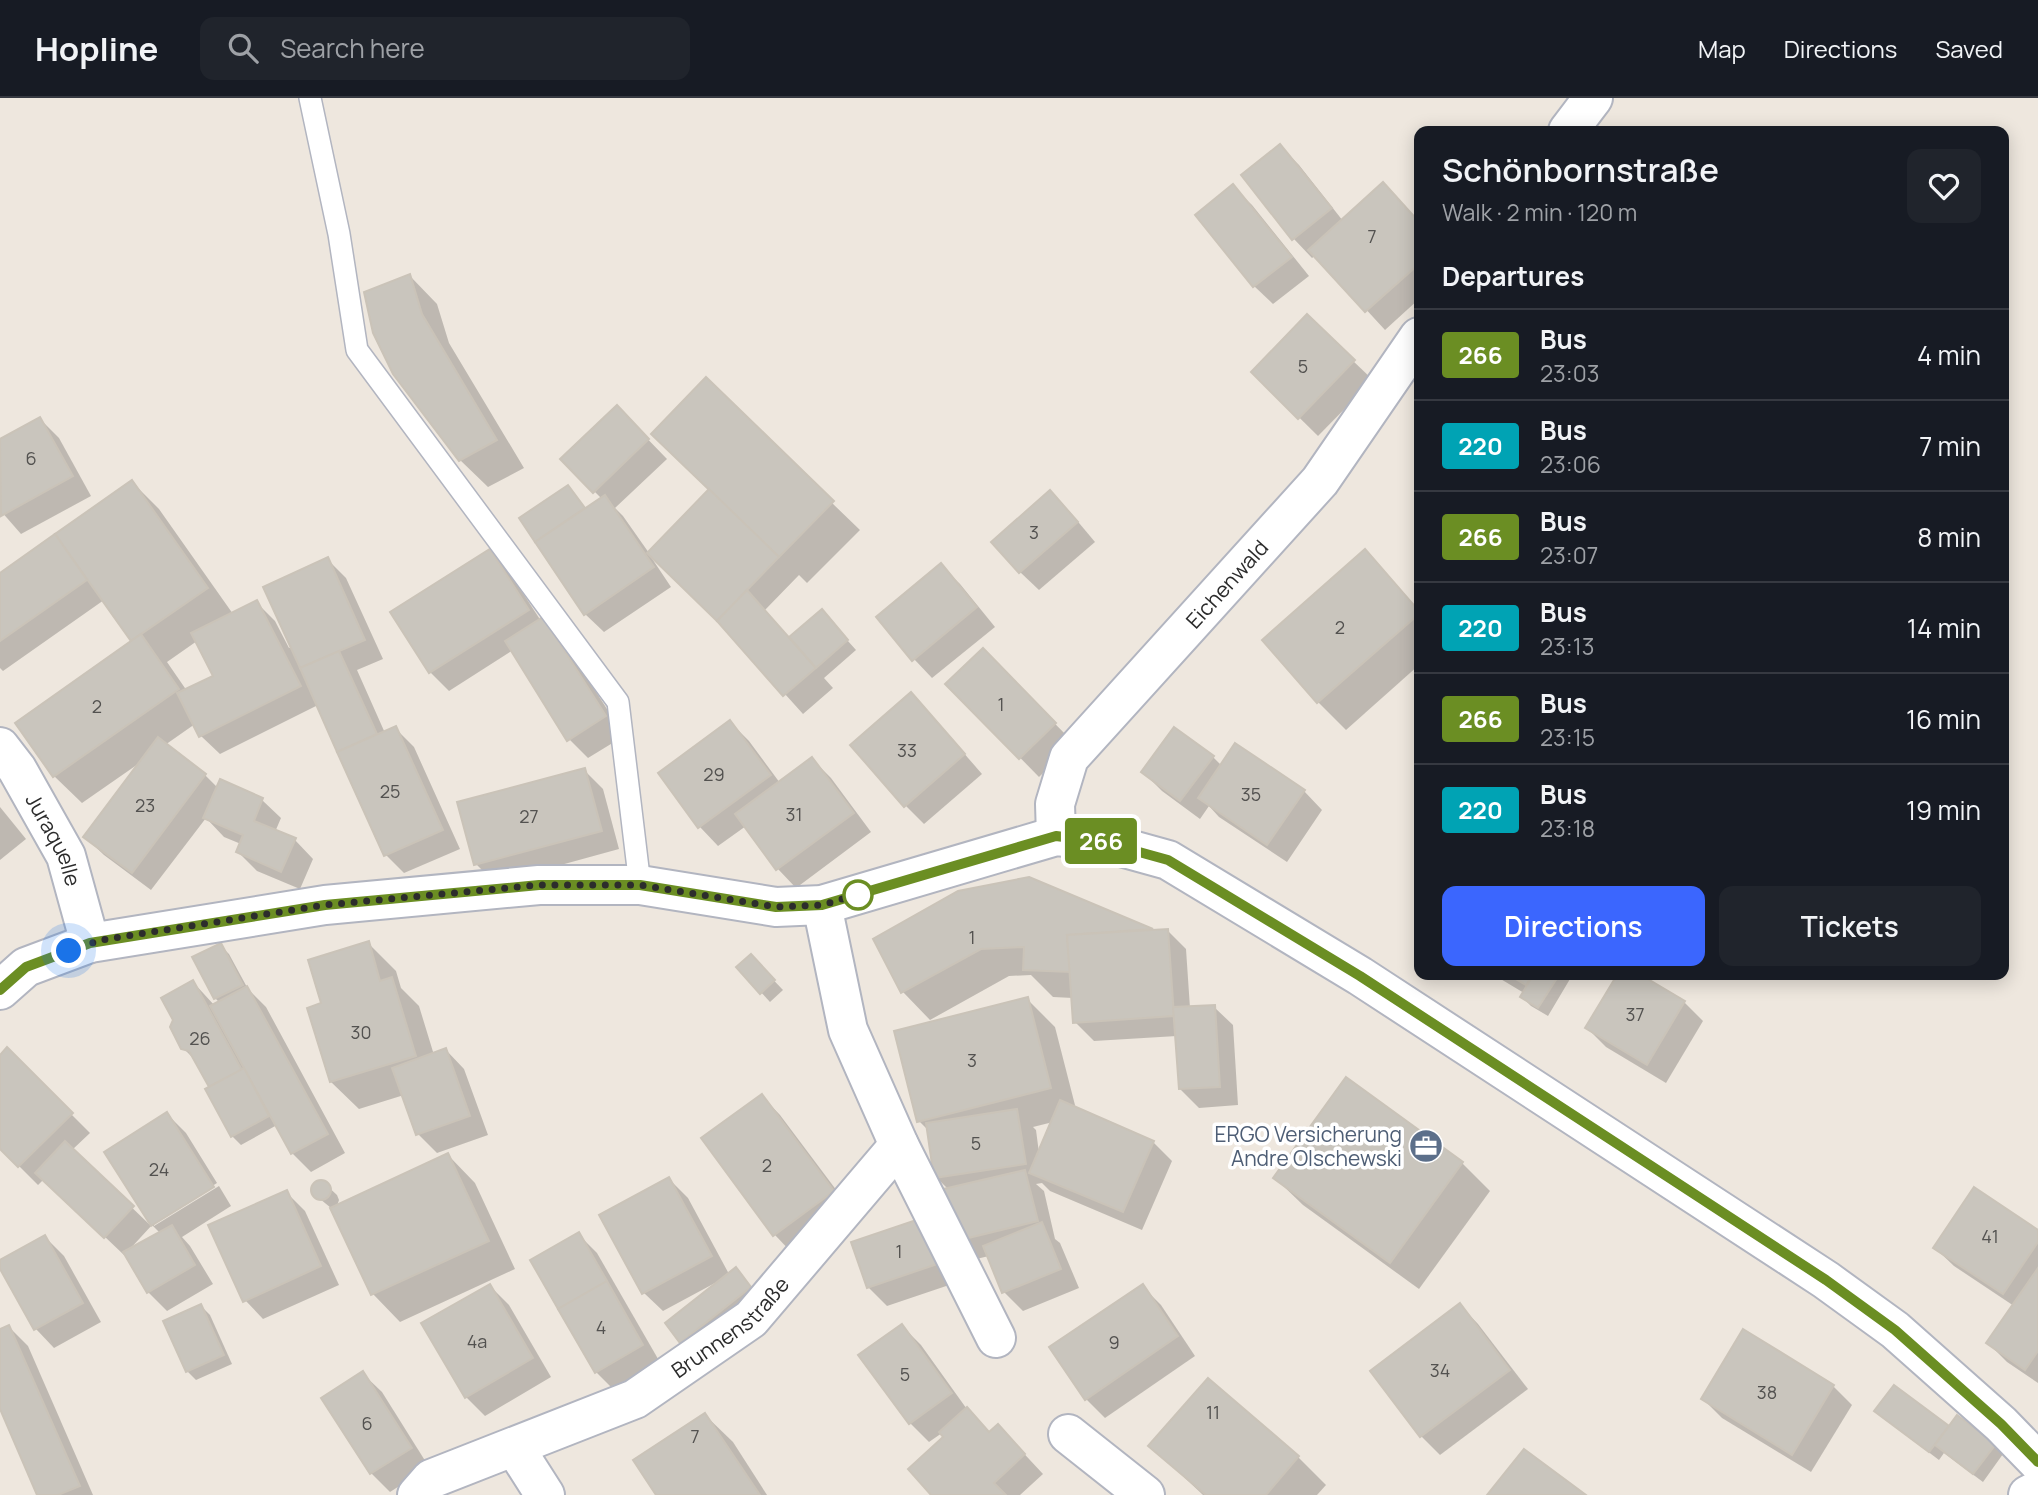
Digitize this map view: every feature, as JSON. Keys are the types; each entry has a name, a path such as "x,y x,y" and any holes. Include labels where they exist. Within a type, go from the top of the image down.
{"street":[{"path":"1572,126 1593,98"},
{"name":"Eichenwald","path":"1056,836 1055,804 1069,758 1321,481 1414,344"},
{"name":"Juraquelle","path":"0,747 17,769 65,856 90,943"},
{"path":"0,990 26,967 90,943 325,905 539,885 640,885 776,907 822,905 1056,836 1103,842 1168,860 1360,976 1826,1280 1895,1330 2001,1424 2038,1462"},
{"path":"822,905 848,1030 899,1145 996,1338"},
{"name":"Brunnenstraße","path":"417,1495 432,1479 635,1399 751,1319 899,1145"},
{"path":"1068,1434 1145,1495"},
{"path":"515,1448 545,1495"},
{"path":"2028,1495 2038,1490"}],"lane":[{"path":"310,98 339,234 358,350 618,702 640,885"}],"building":[{"path":"1280,144 1332,208 1292,240 1241,175"},
{"path":"1383,182 1414,216 1414,268 1365,312 1308,250"},
{"path":"1233,184 1292,257 1253,287 1195,215"},
{"path":"410,274 422,314 497,440 459,461 393,374 373,333 364,292"},
{"path":"1307,314 1355,360 1298,419 1251,372"},
{"path":"706,377 834,501 779,557 651,434"},
{"path":"617,405 649,439 593,493 560,459"},
{"path":"40,417 73,476 1,516 0,439"},
{"path":"132,480 208,588 131,641 55,534"},
{"path":"568,485 585,508 535,542 519,518"},
{"path":"709,489 779,557 717,621 647,553"},
{"path":"1050,490 1078,522 1019,573 991,542"},
{"path":"605,495 654,567 584,615 535,542"},
{"path":"55,534 87,580 0,641 0,573"},
{"path":"490,549 529,610 429,673 390,612"},
{"path":"1365,549 1414,605 1414,618 1317,703 1262,640"},
{"path":"328,557 365,640 300,668 263,587"},
{"path":"941,563 977,607 912,661 876,617"},
{"path":"747,590 816,668 783,696 717,621"},
{"path":"257,600 301,686 199,737 177,693 213,676 191,633"},
{"path":"822,609 848,640 816,668 789,637"},
{"path":"543,617 606,716 567,741 505,641"},
{"path":"141,634 179,689 53,777 15,723"},
{"path":"983,648 1056,723 1019,759 945,684"},
{"path":"339,651 377,734 337,752 300,668"},
{"path":"911,692 965,754 904,807 850,745"},
{"path":"730,720 771,775 698,828 658,773"},
{"path":"396,726 443,830 384,856 337,752"},
{"path":"1174,727 1214,756 1180,801 1141,772"},
{"path":"158,737 206,774 132,873 83,837"},
{"path":"1235,743 1305,790 1267,845 1198,798"},
{"path":"812,757 854,813 776,870 735,814"},
{"path":"585,768 602,831 474,865 457,802"},
{"path":"220,779 263,798 254,821 296,838 281,872 236,852 243,835 203,818"},
{"path":"1029,877 1153,929 1067,935 1070,972 1023,970 1024,947 981,949 901,993 873,939 958,891"},
{"path":"1168,929 1174,1016 1073,1023 1067,935"},
{"path":"369,941 380,981 392,977 416,1056 330,1082 307,1008 321,1003 308,960"},
{"path":"221,943 243,985 214,999 192,957"},
{"path":"751,954 775,980 760,994 736,967"},
{"path":"193,980 242,1070 209,1087 189,1051 181,1049 170,1027 173,1020 161,998"},
{"path":"1530,980 1556,980 1538,1008 1520,997"},
{"path":"1614,980 1649,980 1685,1001 1647,1065 1585,1028"},
{"path":"247,986 328,1134 291,1154 210,1006"},
{"path":"1028,997 1051,1088 917,1122 894,1031"},
{"path":"1215,1005 1220,1087 1179,1089 1173,1007"},
{"path":"7,1047 73,1113 18,1167 0,1149 0,1055"},
{"path":"446,1048 470,1116 416,1135 392,1068"},
{"path":"244,1068 269,1116 231,1137 205,1089"},
{"path":"1346,1077 1463,1162 1390,1263 1273,1178"},
{"path":"762,1094 834,1191 773,1236 701,1138"},
{"path":"1060,1100 1154,1141 1123,1212 1029,1173"},
{"path":"1017,1109 1026,1164 934,1178 926,1123"},
{"path":"167,1112 214,1187 151,1226 104,1152"},
{"path":"65,1141 134,1206 104,1238 35,1173"},
{"path":"448,1153 489,1241 371,1295 330,1208"},
{"path":"1025,1170 1038,1221 952,1242 939,1190"},
{"path":"669,1177 712,1256 642,1294 599,1215"},
{"path":"321,1180 328,1183 331,1190 328,1197 321,1200 314,1197 311,1190 314,1183"},
{"path":"1974,1187 2038,1230 2038,1242 2003,1294 1933,1248"},
{"path":"287,1190 321,1266 243,1302 208,1225"},
{"path":"931,1215 946,1261 867,1288 851,1242"},
{"path":"1042,1222 1061,1269 1002,1293 983,1246"},
{"path":"172,1225 195,1265 147,1293 123,1252"},
{"path":"579,1232 607,1281 558,1309 530,1260"},
{"path":"45,1235 83,1303 34,1330 0,1269 0,1260"},
{"path":"736,1267 751,1287 680,1343 665,1323"},
{"path":"2038,1268 2038,1351 2025,1370 1986,1343"},
{"path":"607,1281 643,1345 595,1373 558,1309"},
{"path":"490,1284 533,1358 465,1398 421,1323"},
{"path":"1143,1284 1178,1336 1085,1400 1049,1347"},
{"path":"1460,1303 1510,1370 1420,1437 1370,1371"},
{"path":"201,1304 224,1355 186,1372 163,1321"},
{"path":"902,1324 952,1393 909,1424 858,1355"},
{"path":"9,1325 80,1486 58,1495 37,1495 0,1409 0,1329"},
{"path":"1743,1329 1834,1385 1792,1455 1701,1399"},
{"path":"363,1371 412,1448 370,1474 321,1398"},
{"path":"1208,1378 1299,1456 1266,1495 1206,1495 1148,1446"},
{"path":"1894,1385 1949,1426 1929,1452 1874,1411"},
{"path":"967,1407 989,1432 998,1424 1025,1454 994,1483 1006,1495 931,1495 908,1469 943,1437 939,1432"},
{"path":"705,1413 760,1495 656,1495 633,1460"},
{"path":"1957,1415 1996,1444 1973,1474 1935,1445"},
{"path":"1524,1449 1586,1495 1487,1495"}],"bus line":[{"name":"266","path":"0,990 26,967 90,943 325,905 539,885 640,885 776,907 822,905 1056,836 1103,842 1168,860 1360,976 1826,1280 1895,1330 2001,1424 2038,1462"}],"place":[{"name":"ERGO Versicherung Andre Olschewski","path":"1426,1146"}],"route":[{"path":"69,951 101,940 325,905 539,885 640,885 776,907 822,905 866,892 858,895"}]}
